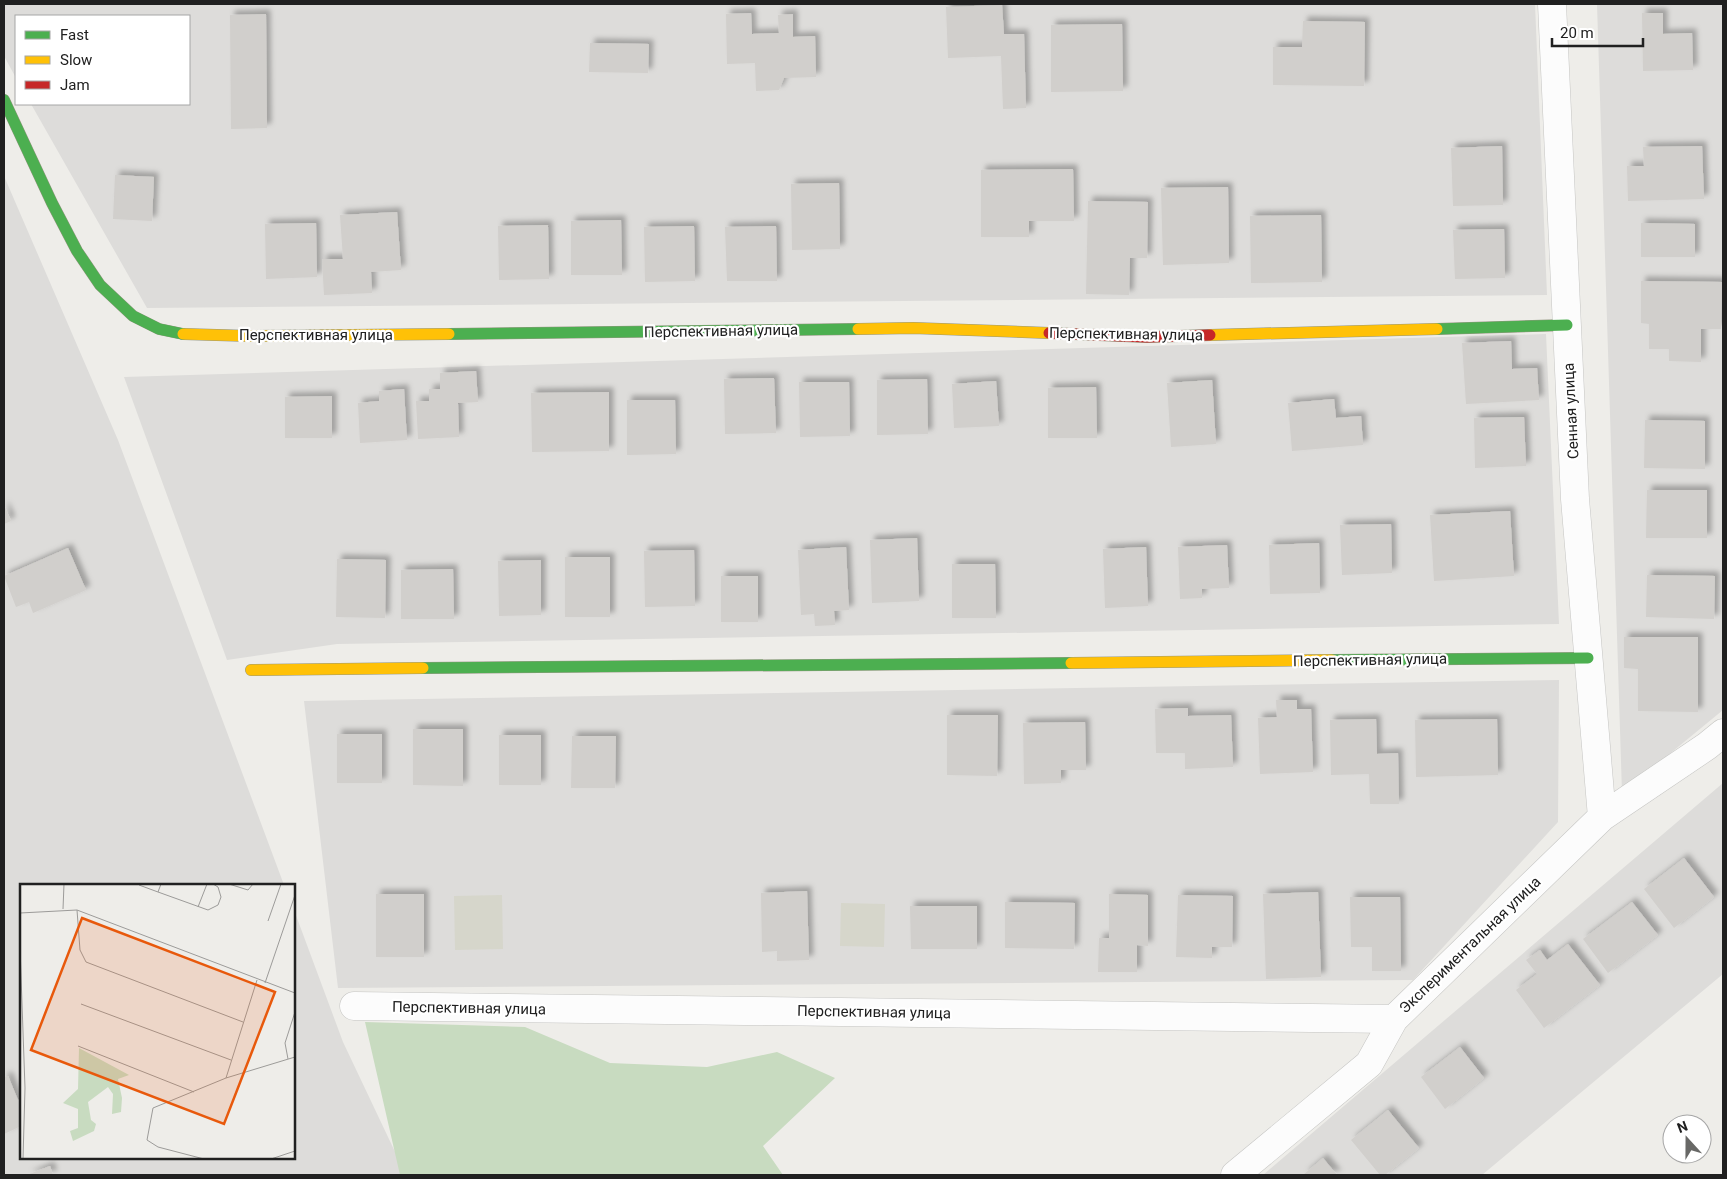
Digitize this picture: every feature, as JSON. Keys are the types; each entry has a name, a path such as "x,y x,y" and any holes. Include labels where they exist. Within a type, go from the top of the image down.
{"street":[{"name":"Сенная улица","path":"1552,4 1575,499 1602,817"},
{"name":"Перспективная улица","path":"4,100 52,203 77,251 100,286 134,316 159,328 190,335 250,336 913,328 1147,337 1567,325"},
{"name":"Перспективная улица","path":"251,670 1588,658"},
{"name":"Экспериментальная улица","path":"1235,1175 1369,1064 1394,1019 1602,817 1707,746 1723,733"},
{"name":"Перспективная улица","path":"354,1006 1394,1019"}],"shaded area":[{"path":"4,4 1535,4 1547,295 147,308 32,105 190,105 190,15 15,15 15,76 4,56"},
{"path":"1597,4 1723,4 1723,710 1622,793"},
{"path":"4,176 118,440 284,884 20,884 20,1159 295,1159 295,913 343,1042 406,1175 4,1175"},
{"path":"1546,334 1559,624 337,644 227,660 124,377"},
{"path":"1559,680 1558,822 1413,980 338,988 304,701"},
{"path":"1723,783 1723,974 1482,1175 1263,1175"},
{"path":"502,895 503,949 455,950 454,896"},
{"path":"841,903 885,904 884,947 840,946"}],"green space":[{"path":"365,1022 525,1027 610,1063 707,1067 777,1052 835,1078 763,1146 783,1175 400,1175"}],"building":[{"path":"1002,5 1004,34 1024,34 1026,108 1003,109 1001,56 948,58 946,7"},
{"path":"751,13 752,34 779,33 778,15 793,14 793,37 815,36 816,77 784,78 779,90 756,91 755,63 727,64 726,14"},
{"path":"1642,13 1663,13 1663,34 1692,33 1693,70 1643,71"},
{"path":"266,14 267,128 231,129 230,15"},
{"path":"1303,21 1365,22 1364,86 1273,85 1273,47 1302,47"},
{"path":"1122,24 1123,91 1051,92 1051,25"},
{"path":"590,43 649,44 648,73 589,72"},
{"path":"1502,146 1503,205 1453,206 1451,148"},
{"path":"1702,146 1704,199 1628,201 1627,166 1644,166 1643,147"},
{"path":"1073,169 1074,221 1029,221 1029,237 981,237 981,170"},
{"path":"115,175 154,177 152,221 113,219"},
{"path":"839,183 840,249 792,250 791,184"},
{"path":"1228,187 1229,263 1163,265 1161,188"},
{"path":"1088,201 1148,202 1147,258 1130,258 1129,295 1086,294"},
{"path":"397,212 401,270 371,272 372,293 324,295 322,259 343,259 340,215"},
{"path":"1321,215 1322,282 1251,283 1250,216"},
{"path":"621,220 622,275 571,275 571,221"},
{"path":"316,223 317,277 266,279 265,224"},
{"path":"1641,223 1695,224 1695,257 1641,257"},
{"path":"548,225 549,279 499,280 498,226"},
{"path":"694,226 695,281 645,282 644,227"},
{"path":"776,226 777,281 727,281 725,227"},
{"path":"1504,229 1505,278 1455,279 1453,230"},
{"path":"1641,281 1722,282 1721,329 1701,329 1701,362 1669,361 1669,349 1649,349 1649,324 1641,323"},
{"path":"1511,341 1512,369 1537,368 1539,400 1466,404 1462,343"},
{"path":"476,371 478,402 458,403 459,437 418,439 416,401 429,401 429,389 440,389 440,373"},
{"path":"774,378 776,433 725,434 724,379"},
{"path":"927,379 928,434 877,435 877,380"},
{"path":"1212,380 1216,444 1171,447 1167,383"},
{"path":"996,381 999,426 954,428 952,384"},
{"path":"799,382 849,382 850,436 800,437"},
{"path":"1096,387 1097,438 1048,438 1048,388"},
{"path":"404,389 407,440 360,443 358,403 379,401 379,391"},
{"path":"609,392 609,451 532,452 531,393"},
{"path":"332,396 332,438 285,438 285,397"},
{"path":"1334,399 1336,418 1361,416 1363,445 1292,451 1288,403"},
{"path":"627,400 675,400 676,454 627,455"},
{"path":"1524,417 1526,466 1475,468 1474,418"},
{"path":"1645,420 1705,421 1705,469 1644,468"},
{"path":"1647,490 1707,490 1707,538 1646,538"},
{"path":"4,505 11,521 4,524"},
{"path":"1510,511 1514,576 1434,581 1430,515"},
{"path":"1391,524 1392,573 1342,575 1340,525"},
{"path":"917,538 919,601 872,603 870,540"},
{"path":"1319,543 1320,593 1270,594 1269,545"},
{"path":"1227,545 1229,588 1202,589 1202,598 1180,599 1178,547"},
{"path":"846,547 849,610 834,611 835,625 815,626 814,614 801,615 798,550"},
{"path":"1146,547 1148,606 1105,608 1103,549"},
{"path":"68,548 86,590 33,613 29,602 16,607 4,576"},
{"path":"694,550 695,606 645,607 644,551"},
{"path":"565,557 610,557 610,617 565,617"},
{"path":"337,559 386,560 385,618 336,617"},
{"path":"541,560 541,615 499,616 498,561"},
{"path":"952,564 995,564 996,618 952,618"},
{"path":"453,569 454,619 401,619 401,570"},
{"path":"1647,575 1715,576 1714,619 1646,617"},
{"path":"721,576 758,576 758,622 721,622"},
{"path":"1624,637 1698,637 1698,712 1638,711 1638,669 1624,668"},
{"path":"1276,700 1297,700 1297,709 1311,709 1313,772 1260,774 1258,718 1277,717"},
{"path":"1188,708 1188,716 1231,715 1233,767 1185,769 1185,753 1156,753 1155,709"},
{"path":"947,715 998,715 997,776 947,775"},
{"path":"1376,719 1377,754 1398,753 1399,804 1370,804 1369,774 1331,775 1330,720"},
{"path":"1497,719 1498,775 1416,777 1415,720"},
{"path":"1085,722 1086,770 1061,770 1061,783 1024,784 1023,723"},
{"path":"413,729 463,729 463,786 413,785"},
{"path":"337,734 382,734 382,783 337,783"},
{"path":"499,735 541,735 541,785 499,785"},
{"path":"572,736 616,736 615,788 571,788"},
{"path":"1684,858 1714,897 1674,928 1644,889"},
{"path":"807,891 809,960 777,961 777,951 762,952 761,893"},
{"path":"1318,892 1321,977 1266,979 1263,894"},
{"path":"376,894 424,894 424,957 376,957"},
{"path":"1109,894 1148,895 1148,946 1137,945 1137,972 1098,972 1099,938 1109,938"},
{"path":"1178,895 1233,896 1232,947 1212,947 1212,958 1176,957"},
{"path":"1350,897 1400,897 1401,971 1372,971 1372,947 1351,947"},
{"path":"1005,902 1075,903 1074,949 1005,948"},
{"path":"1632,902 1658,935 1608,973 1583,939"},
{"path":"910,906 977,906 977,949 911,949"},
{"path":"1568,944 1600,985 1544,1028 1516,990 1537,974 1526,960 1540,950 1547,960"},
{"path":"1460,1047 1484,1078 1445,1109 1421,1077"},
{"path":"8,1076 18,1100 20,1099 20,1126 4,1134 4,1077"},
{"path":"1388,1110 1419,1148 1385,1175 1380,1175 1351,1140"},
{"path":"1323,1158 1337,1175 1303,1175"},
{"path":"50,1166 53,1175 27,1175"}],"traffic: fast":[{"path":"4,100 52,203 77,251 100,285 133,316 159,329 183,334"},
{"path":"1437,329 1567,325"},
{"path":"449,334 858,329"},
{"path":"1332,660 1588,658"},
{"path":"423,668 1071,663"}],"traffic: slow":[{"path":"858,329 913,328 1049,333"},
{"path":"1210,335 1437,329"},
{"path":"183,334 250,336 449,334"},
{"path":"1071,663 1332,660"},
{"path":"251,670 423,668"}],"traffic: jam":[{"path":"1049,333 1147,337 1210,335"}]}
